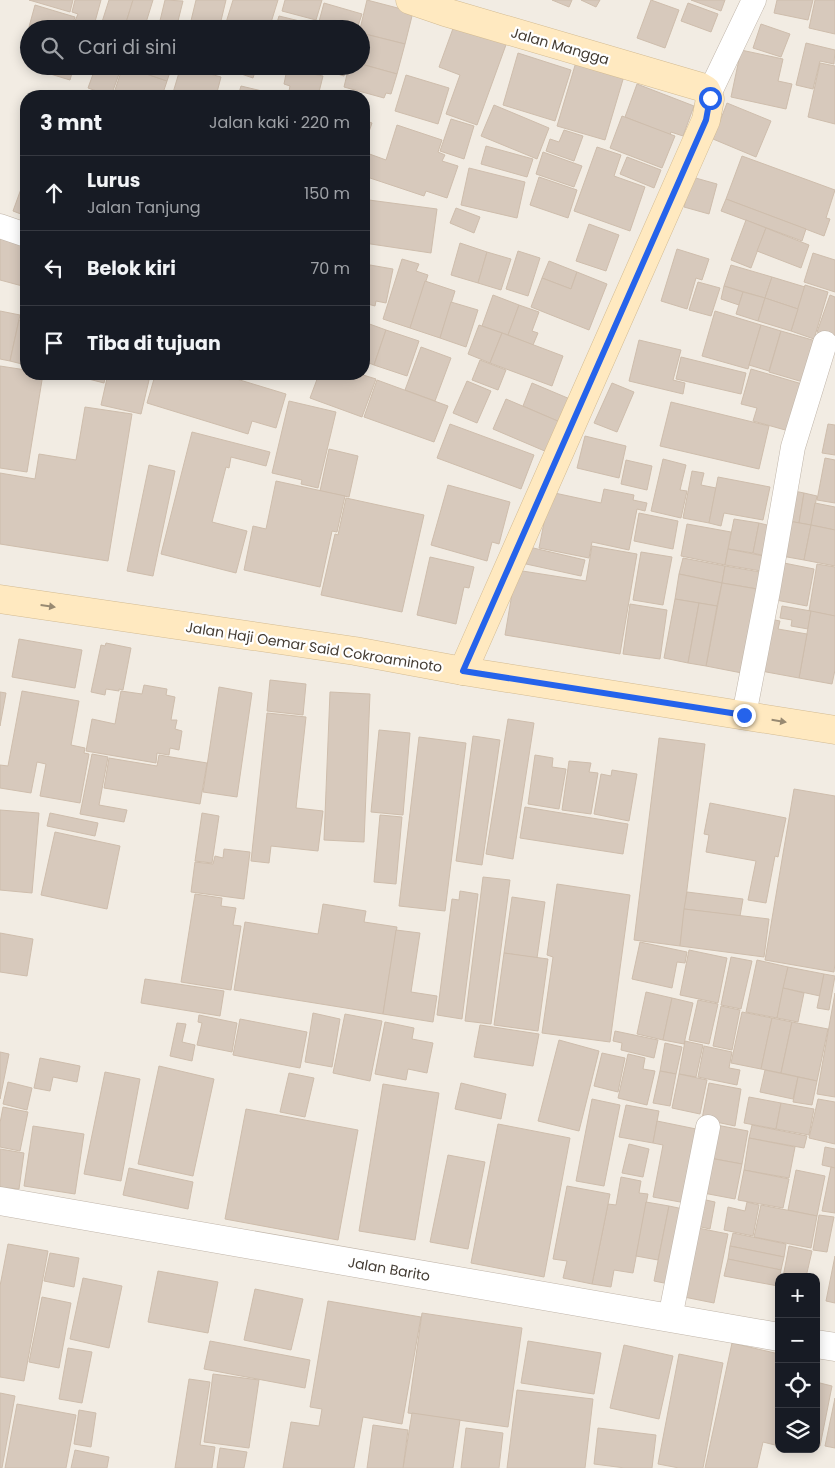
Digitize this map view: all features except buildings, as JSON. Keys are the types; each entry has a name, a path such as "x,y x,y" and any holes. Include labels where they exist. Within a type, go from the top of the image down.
{"main road":[{"name":"Jalan Mangga","path":"410,0 448,6 701,87 708,94"},
{"path":"463,671 706,120 710,98 708,94"},
{"name":"Jalan Haji Oemar Said Cokroaminoto","path":"0,599 355,651 463,671 835,730"}],"street":[{"path":"708,94 754,0"},
{"path":"0,226 20,233"},
{"path":"744,715 793,447 825,344"},
{"path":"670,1318 708,1126"},
{"name":"Jalan Barito","path":"0,1201 775,1337"},
{"path":"820,1345 835,1347"}],"route":[{"path":"710,98 709,112 706,120 463,671 744,715"}]}
